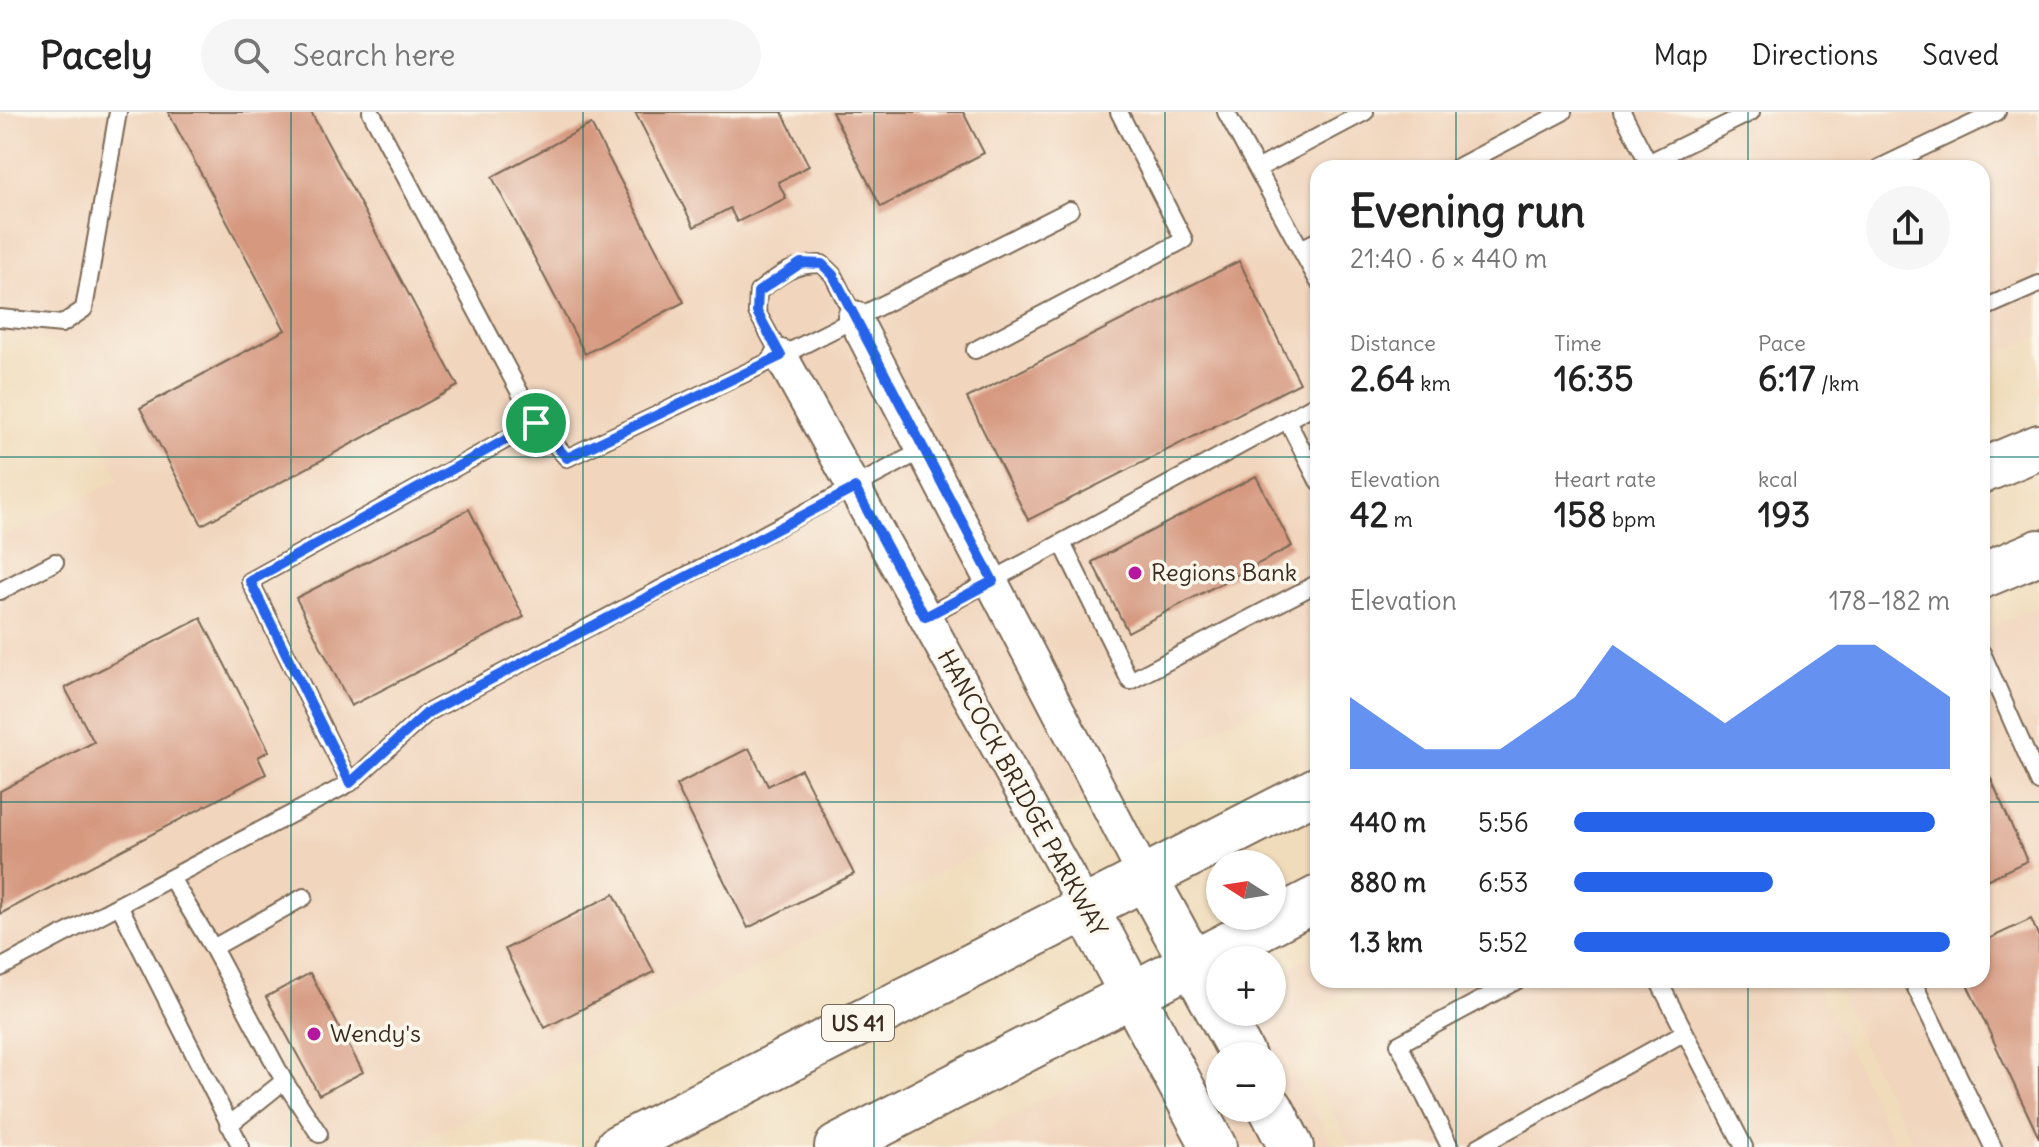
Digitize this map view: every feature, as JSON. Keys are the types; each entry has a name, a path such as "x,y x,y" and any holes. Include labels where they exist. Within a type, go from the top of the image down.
{"main road":[{"path":"1990,468 2039,447"},
{"path":"1990,573 2039,552"},
{"name":"US 41","path":"618,1147 1310,793"},
{"path":"1146,879 1236,1042"},
{"path":"837,1147 880,1137 1134,994 1310,902"},
{"name":"HANCOCK BRIDGE PARKWAY","path":"1085,906 1214,1147"},
{"path":"1278,1122 1291,1147"}],"street":[{"path":"854,317 1146,879"},
{"name":"HANCOCK BRIDGE PARKWAY","path":"781,356 1085,906"}],"lane":[{"path":"0,318 62,324 84,309 118,112"},
{"path":"371,112 536,423 567,458 781,356 1070,210"},
{"path":"975,350 1184,240 1119,112"},
{"path":"1226,112 1310,266"},
{"path":"1257,169 1365,112"},
{"path":"1471,160 1563,112"},
{"path":"1622,112 1643,160"},
{"path":"1658,160 1751,112"},
{"path":"1896,160 1997,112"},
{"path":"1301,249 1310,244"},
{"path":"781,356 757,312 758,292 781,273 801,263 822,264 833,275 854,317"},
{"path":"1990,305 2039,284"},
{"path":"925,617 1310,407"},
{"path":"1287,420 1310,465"},
{"path":"350,783 250,581 536,423"},
{"path":"0,968 350,783 427,713 923,450"},
{"path":"1062,543 1130,681 1310,587"},
{"path":"0,591 55,562"},
{"path":"1990,672 2039,782"},
{"path":"1990,694 1998,690"},
{"path":"171,878 213,948 284,1081 319,1134"},
{"path":"213,948 304,897"},
{"path":"119,905 241,1147"},
{"path":"1450,1147 1399,1044 1503,988"},
{"path":"1662,988 1744,1147"},
{"path":"1916,988 1993,1147"},
{"path":"1478,1147 1685,1032"},
{"path":"229,1125 284,1081"}],"shaded area":[{"path":"0,112 2039,112 2039,336 1990,357 1990,160 1310,160 1310,680 411,1147 0,1147 0,539 120,480 56,342 0,333"},
{"path":"2039,605 2039,1147 1915,1147 1835,988 1990,988 1990,628"},
{"path":"1310,957 1310,988 1355,988 1321,1006 1313,1014 1297,1068 1298,1079 1334,1147 1312,1147 1286,1098 1286,1042 1257,1042 1248,1026 1286,1026 1286,970"},
{"path":"1388,988 1817,988 1897,1147 1351,1147 1312,1073 1329,1019"},
{"path":"1201,1015 1214,1042 1206,1042 1206,1093 1173,1030"},
{"path":"1141,1047 1193,1147 953,1147"},
{"path":"1221,1122 1258,1122 1271,1147 1234,1147"}],"building":[{"path":"168,112 311,112 458,386 202,525 140,408 285,330"},
{"path":"635,112 782,112 809,166 778,182 786,198 737,222 730,208 694,227"},
{"path":"832,112 963,112 984,153 881,207"},
{"path":"591,124 684,302 585,354 492,177"},
{"path":"1239,261 1300,383 1028,520 967,398"},
{"path":"1256,476 1292,546 1128,632 1092,562"},
{"path":"469,509 524,617 351,706 296,598"},
{"path":"201,618 269,751 258,757 266,774 0,914 0,791 94,742 65,688"},
{"path":"749,748 768,786 801,769 854,874 748,928 676,785"},
{"path":"1990,777 2027,861 1990,878"},
{"path":"614,894 654,972 545,1028 505,949"},
{"path":"2031,919 2039,937 2039,1138 1969,988 1990,988 1990,938"},
{"name":"Wendy's","path":"310,973 363,1072 319,1095 266,997"}],"place":[{"name":"Regions Bank","path":"1135,573"},
{"name":"Wendy's","path":"314,1034"}],"route":[{"path":"801,263 822,264 833,275 993,581 925,617 855,488 427,713 350,783 250,581 536,423 567,458 781,356 757,312 758,292 781,273 801,263"}]}
